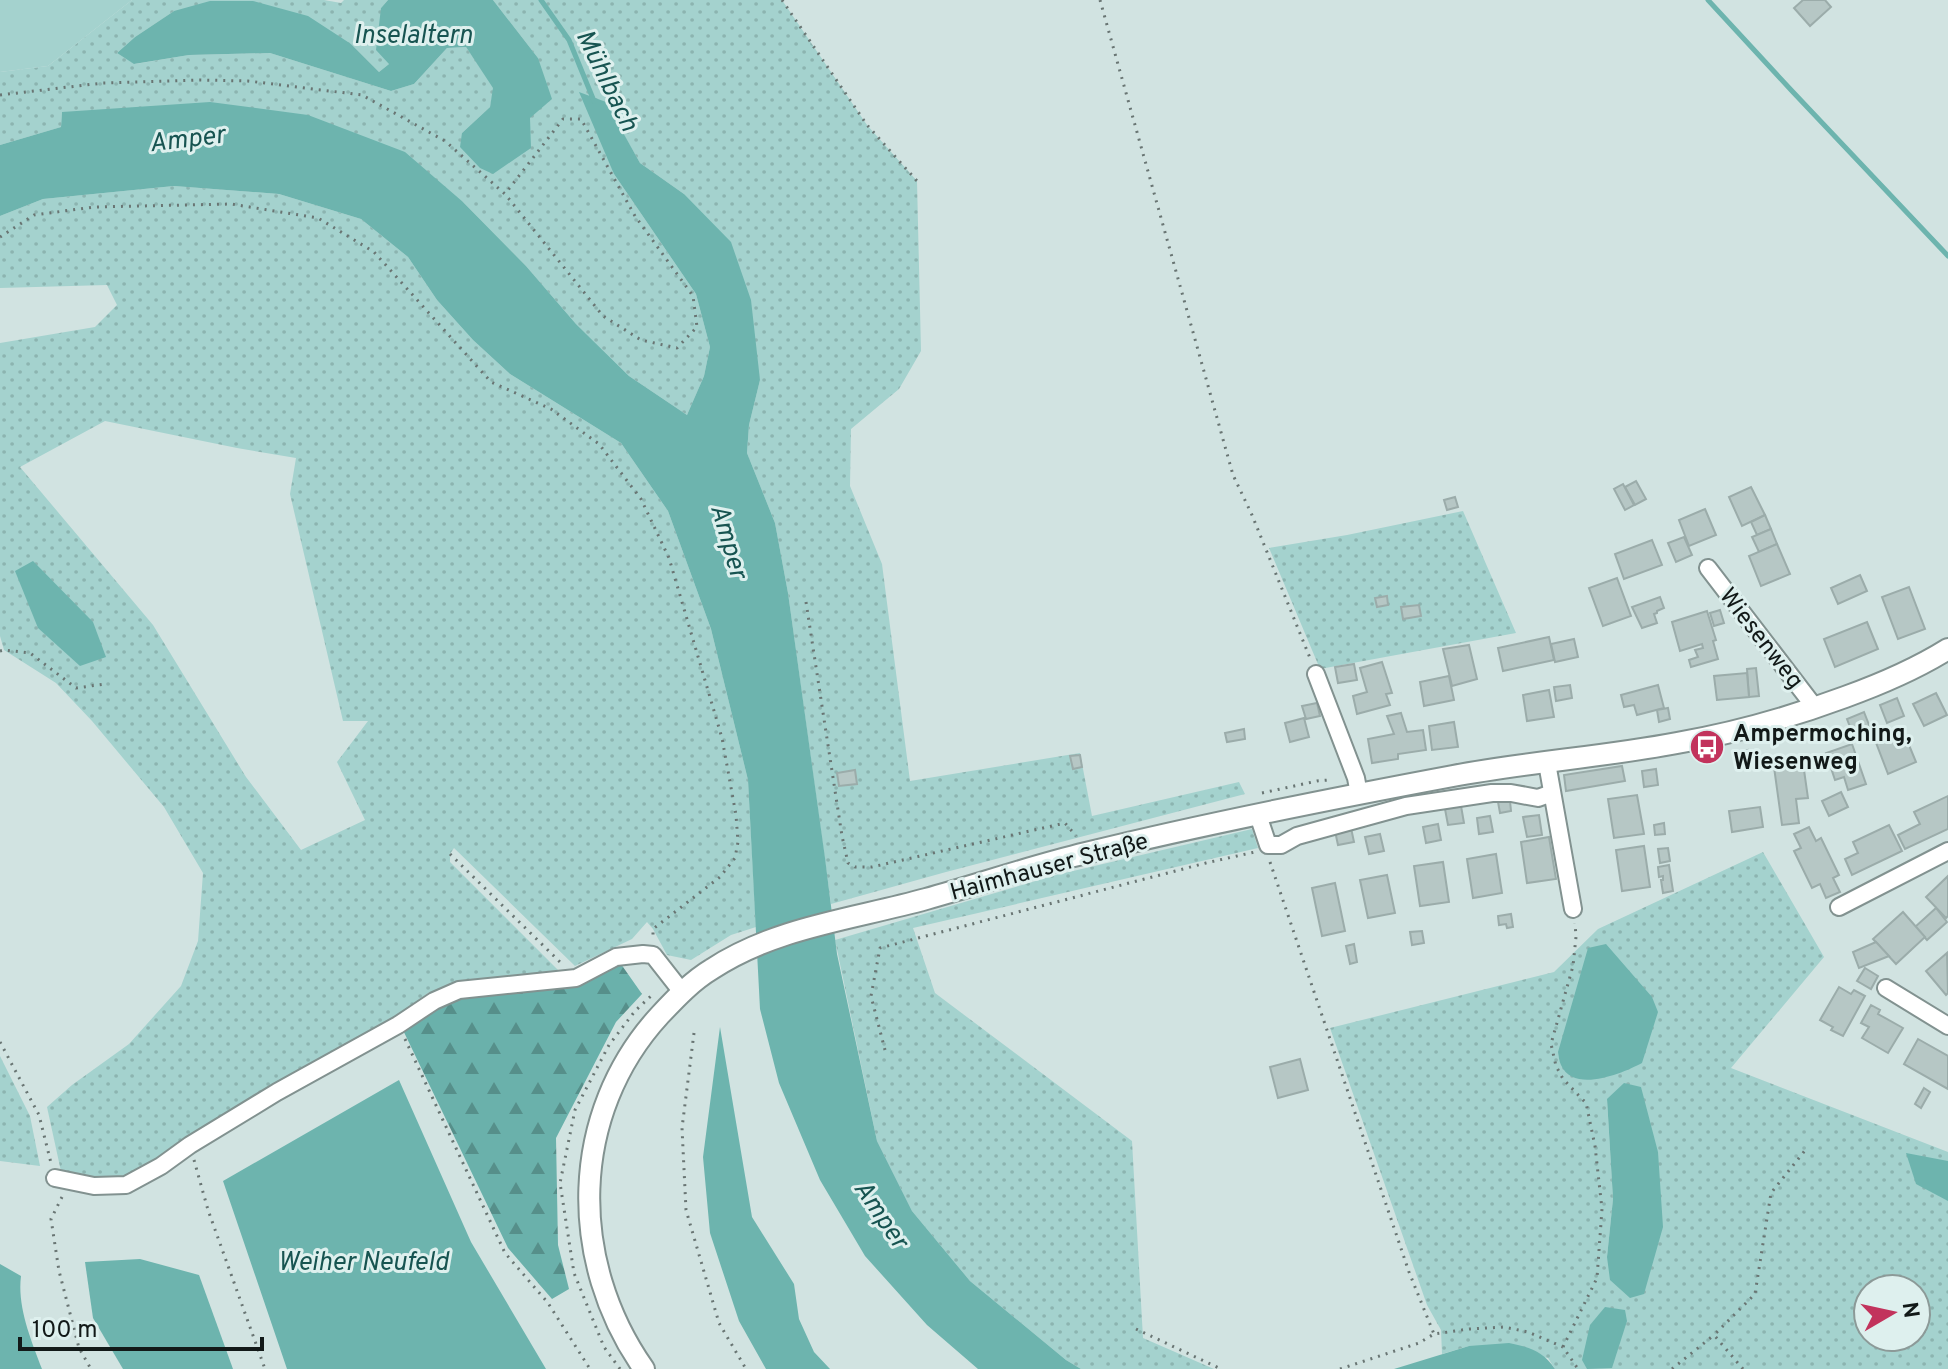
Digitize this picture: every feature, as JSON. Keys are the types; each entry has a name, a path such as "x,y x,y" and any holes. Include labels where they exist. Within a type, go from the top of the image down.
{"main road":[{"name":"Haimhauser Straße","path":"644,1369 622,1331 600,1281 588,1200 596,1132 619,1072 642,1035 682,992 711,969 754,946 798,930 924,900 1083,854 1359,794 1745,729 1811,710 1947,653"}],"street":[{"name":"Wiesenweg","path":"1708,568 1810,701 1811,710"},
{"path":"1316,674 1356,778 1359,794"},
{"path":"1547,763 1573,909"},
{"path":"1258,815 1269,852 1297,836 1417,804 1492,793 1538,798 1552,793"},
{"path":"1839,907 1948,851"},
{"path":"55,1178 94,1186 126,1185 277,1092 398,1025 434,1001 459,990 576,978 616,957 643,954 653,955 682,992"},
{"path":"1886,988 1948,1026"}],"path":[{"path":"782,0 867,125 917,181"},
{"path":"1100,0 1233,475 1316,674"},
{"path":"0,95 103,83 200,80 248,81 362,95 445,141 505,194 603,316 641,340 677,348 697,327 693,296 635,216 581,119 563,119 505,194"},
{"path":"0,237 34,215 94,207 231,204 318,218 374,252 491,382 551,409 599,444 641,499 669,558 722,738 736,815 738,842 735,858 720,877 653,929 653,955"},
{"path":"806,602 848,863 855,867 872,867 1065,823 1080,840 1083,854"},
{"path":"0,651 30,653 76,688 105,684"},
{"path":"885,1050 871,996 880,948 1206,863 1264,850 1269,852 1409,1272 1434,1334"},
{"path":"450,854 576,978"},
{"path":"1563,1347 1597,1278 1602,1209 1595,1146 1586,1103 1563,1079 1556,1066 1551,1044 1573,966 1576,937 1573,909"},
{"path":"398,1025 505,1253 548,1303 590,1369"},
{"path":"694,1033 682,1128 686,1210 719,1323 746,1369"},
{"path":"0,1042 39,1115 62,1198 51,1219 59,1271 79,1348 91,1369"},
{"path":"190,1145 208,1210 265,1369"},
{"path":"1672,1369 1714,1335 1755,1294 1771,1193 1807,1148"},
{"path":"1340,1369 1419,1343 1434,1334 1504,1327 1528,1332 1563,1347 1578,1369"},
{"path":"1136,1329 1221,1369"},
{"path":"1714,1335 1743,1369"}],"shaded area":[{"path":"0,0 132,0 48,66 0,72"},
{"path":"132,0 324,0 341,3 344,0 388,0 381,8 389,64 379,72 351,44 174,11 117,53 135,64 189,55 270,53 391,91 414,84 447,48 466,47 494,88 490,107 462,133 530,118 538,58 493,0 782,0 867,125 917,181 921,351 899,389 851,429 850,486 882,564 910,781 1080,753 1092,816 1239,782 1245,794 831,904 788,593 775,523 747,453 749,425 760,380 684,194 640,163 605,102 614,174 696,294 710,347 704,376 687,415 629,376 576,324 526,266 463,202 62,112 61,127 0,145 0,72 48,66"},
{"path":"174,186 279,194 361,219 408,257 437,300 473,340 510,374 621,443 668,511 711,629 748,780 756,927 731,935 691,960 667,955 647,922 632,939 575,966 454,848 450,862 559,971 458,984 428,993 394,1019 125,1179 90,1181 62,1176 47,1107 129,1044 181,986 198,941 203,873 164,807 92,721 56,683 4,650 0,636 0,343 95,327 117,305 107,285 0,288 0,216 43,199","holes":["105,421 296,458 290,494 343,721 368,721 337,762 365,820 301,850 246,777 153,625 20,467"]},
{"path":"1463,511 1516,633 1320,669 1269,548"},
{"path":"1252,829 1258,848 913,928 935,993 1132,1141 1143,1338 1214,1369 1081,1369 970,1281 912,1211 877,1141 835,940 1056,875"},
{"path":"1763,852 1824,957 1731,1068 1948,1152 1948,1369 1555,1369 1548,1358 1469,1346 1442,1354 1441,1330 1427,1305 1330,1028 1554,972 1598,929","holes":["1607,1100 1658,1152 1607,1257 1613,1199"]},
{"path":"0,1056 30,1116 40,1166 0,1161"}],"green space":[{"path":"616,957 642,994 616,1022 556,1138 558,1245 569,1289 552,1299 508,1248 401,1026 469,990 583,981"}],"water":[{"name":"Inselaltern","path":"388,0 493,0 538,58 552,99 530,118 531,148 493,174 480,168 460,147 462,133 490,107 493,88 466,47 447,48 414,84 391,91 270,53 189,55 134,64 117,53 174,11 210,1 253,1 308,16 351,44 379,72 389,64 376,50 381,8"},
{"name":"Amper","path":"579,92 606,102 640,163 684,194 731,242 751,300 760,380 749,425 747,453 775,523 788,593 837,954 877,1141 912,1211 970,1281 1081,1369 978,1369 927,1325 865,1256 820,1180 779,1083 760,1009 748,780 711,629 668,511 621,443 510,374 473,340 437,300 408,257 361,219 279,194 174,186 43,199 0,216 0,145 61,127 62,112 210,102 308,115 405,152 463,202 526,266 576,324 629,376 687,415 704,376 710,347 696,294 614,174"},
{"path":"33,561 93,622 106,657 80,666 38,628 15,571"},
{"path":"1606,944 1652,997 1658,1012 1642,1063 1611,1076 1587,1080 1567,1074 1558,1052 1588,948"},
{"path":"720,1027 752,1217 794,1284 799,1319 814,1352 830,1369 766,1369 739,1321 710,1233 703,1157"},
{"name":"Weiher Neufeld","path":"399,1080 471,1242 546,1369 287,1369 223,1181"},
{"path":"1624,1083 1641,1087 1658,1152 1663,1227 1644,1294 1630,1298 1610,1280 1607,1257 1613,1199 1607,1099"},
{"path":"1906,1153 1948,1161 1948,1201 1916,1184"},
{"path":"140,1259 199,1275 233,1369 123,1369 93,1318 85,1262"},
{"path":"0,1264 21,1276 23,1311 42,1369 0,1369"},
{"path":"1605,1307 1625,1310 1627,1321 1612,1368 1587,1369 1582,1360 1590,1325"},
{"path":"1509,1343 1535,1351 1555,1369 1394,1369 1469,1346"}],"building":[{"path":"1803,0 1825,0 1831,7 1810,26 1794,8"},
{"path":"1636,481 1646,499 1635,505 1625,487"},
{"path":"1623,484 1634,505 1625,510 1614,489"},
{"path":"1751,487 1765,515 1742,526 1729,497"},
{"path":"1455,497 1458,507 1447,510 1444,500"},
{"path":"1705,509 1716,535 1689,546 1679,520"},
{"path":"1765,515 1771,529 1757,535 1751,522"},
{"path":"1771,529 1777,544 1759,552 1752,537"},
{"path":"1684,537 1692,555 1676,562 1668,543"},
{"path":"1652,540 1662,565 1624,579 1615,554"},
{"path":"1777,544 1790,574 1761,586 1749,556"},
{"path":"1860,575 1867,591 1838,604 1831,588"},
{"path":"1617,578 1631,616 1603,626 1589,588"},
{"path":"1909,587 1925,629 1898,639 1882,597"},
{"path":"1387,596 1388,605 1377,607 1375,598"},
{"path":"1660,597 1664,608 1654,614 1657,623 1642,628 1632,607"},
{"path":"1419,605 1421,616 1403,619 1401,607"},
{"path":"1720,610 1724,623 1714,626 1710,613"},
{"path":"1707,611 1718,659 1691,667 1689,660 1698,657 1695,650 1703,648 1702,644 1680,651 1672,622"},
{"path":"1867,622 1878,649 1835,667 1824,639"},
{"path":"1549,637 1554,660 1503,671 1498,648"},
{"path":"1574,639 1578,657 1555,662 1551,644"},
{"path":"1469,645 1477,679 1452,686 1443,649"},
{"path":"1382,662 1392,693 1386,694 1390,705 1357,714 1353,696 1367,692 1360,668"},
{"path":"1354,664 1357,680 1338,683 1335,667"},
{"path":"1756,668 1759,696 1749,697 1747,669"},
{"path":"1747,673 1749,697 1717,700 1714,676"},
{"path":"1449,676 1454,700 1424,706 1420,682"},
{"path":"1570,685 1572,698 1556,701 1554,687"},
{"path":"1658,685 1664,708 1637,715 1634,705 1624,707 1621,695"},
{"path":"1549,690 1554,717 1527,721 1523,695"},
{"path":"1936,693 1947,715 1924,726 1913,704"},
{"path":"1897,698 1904,716 1887,723 1880,705"},
{"path":"1317,703 1320,716 1306,719 1302,706"},
{"path":"1668,708 1670,719 1659,722 1657,710"},
{"path":"1864,712 1871,730 1854,737 1847,719"},
{"path":"1401,713 1407,732 1423,730 1426,750 1398,754 1398,759 1372,763 1368,739 1394,734 1387,716"},
{"path":"1304,718 1309,737 1290,742 1285,723"},
{"path":"1454,722 1458,747 1432,750 1429,726"},
{"path":"1902,728 1916,762 1888,774 1875,740"},
{"path":"1244,729 1245,739 1227,742 1225,733"},
{"path":"1852,744 1866,784 1848,790 1844,777 1835,780 1826,753"},
{"path":"1748,750 1750,764 1736,766 1734,753"},
{"path":"1080,755 1082,767 1073,769 1070,756"},
{"path":"1803,763 1808,798 1796,799 1799,823 1782,825 1774,767"},
{"path":"1622,766 1625,781 1566,791 1564,775"},
{"path":"1656,769 1658,785 1644,787 1642,771"},
{"path":"855,770 857,784 839,786 837,773"},
{"path":"1841,792 1848,807 1829,816 1822,801"},
{"path":"1637,795 1644,834 1614,838 1608,799"},
{"path":"1948,796 1948,829 1905,849 1898,835 1920,824 1914,812"},
{"path":"1510,801 1511,811 1500,813 1498,802"},
{"path":"1461,806 1464,823 1448,825 1445,809"},
{"path":"1760,807 1763,827 1732,832 1729,811"},
{"path":"1539,815 1542,835 1527,837 1523,817"},
{"path":"1490,816 1493,832 1479,834 1477,818"},
{"path":"1664,823 1665,834 1655,835 1654,825"},
{"path":"1438,824 1441,840 1426,843 1423,827"},
{"path":"1889,825 1902,851 1852,875 1845,859 1858,853 1853,842"},
{"path":"1809,827 1816,841 1821,838 1839,875 1833,878 1840,892 1826,898 1820,884 1812,888 1794,851 1801,848 1794,834"},
{"path":"1351,828 1354,842 1338,845 1335,831"},
{"path":"1380,834 1384,851 1369,854 1365,837"},
{"path":"1549,837 1556,879 1527,883 1521,842"},
{"path":"1644,846 1650,887 1622,891 1616,850"},
{"path":"1668,848 1670,861 1660,863 1658,849"},
{"path":"1496,854 1502,893 1473,898 1467,859"},
{"path":"1443,862 1449,902 1420,906 1414,866"},
{"path":"1669,865 1673,891 1663,893 1663,876 1659,877 1658,867"},
{"path":"1387,875 1395,913 1368,918 1360,880"},
{"path":"1948,876 1948,916 1946,918 1926,897"},
{"path":"1335,883 1345,931 1322,936 1312,888"},
{"path":"1936,908 1947,922 1927,940 1915,927"},
{"path":"1903,912 1925,937 1896,964 1873,939"},
{"path":"1511,914 1513,927 1499,925 1498,916"},
{"path":"1422,931 1424,943 1412,945 1410,932"},
{"path":"1876,942 1889,956 1859,968 1853,952"},
{"path":"1354,944 1357,962 1350,964 1346,946"},
{"path":"1947,953 1948,993 1946,995 1926,971"},
{"path":"1865,968 1878,976 1871,989 1857,981"},
{"path":"1839,987 1851,994 1854,990 1865,996 1843,1036 1820,1020"},
{"path":"1871,1005 1880,1010 1878,1014 1903,1028 1888,1053 1862,1038 1869,1027 1861,1023"},
{"path":"1918,1039 1948,1056 1948,1089 1904,1064"},
{"path":"1300,1059 1308,1090 1278,1098 1270,1067"},
{"path":"1924,1088 1930,1092 1921,1108 1915,1104"}],"waterway":[{"name":"Mühlbach","path":"541,0 569,40 594,101"},
{"path":"1708,0 1948,256"}],"place":[{"name":"Ampermoching, Wiesenweg","path":"1707,747"}]}
